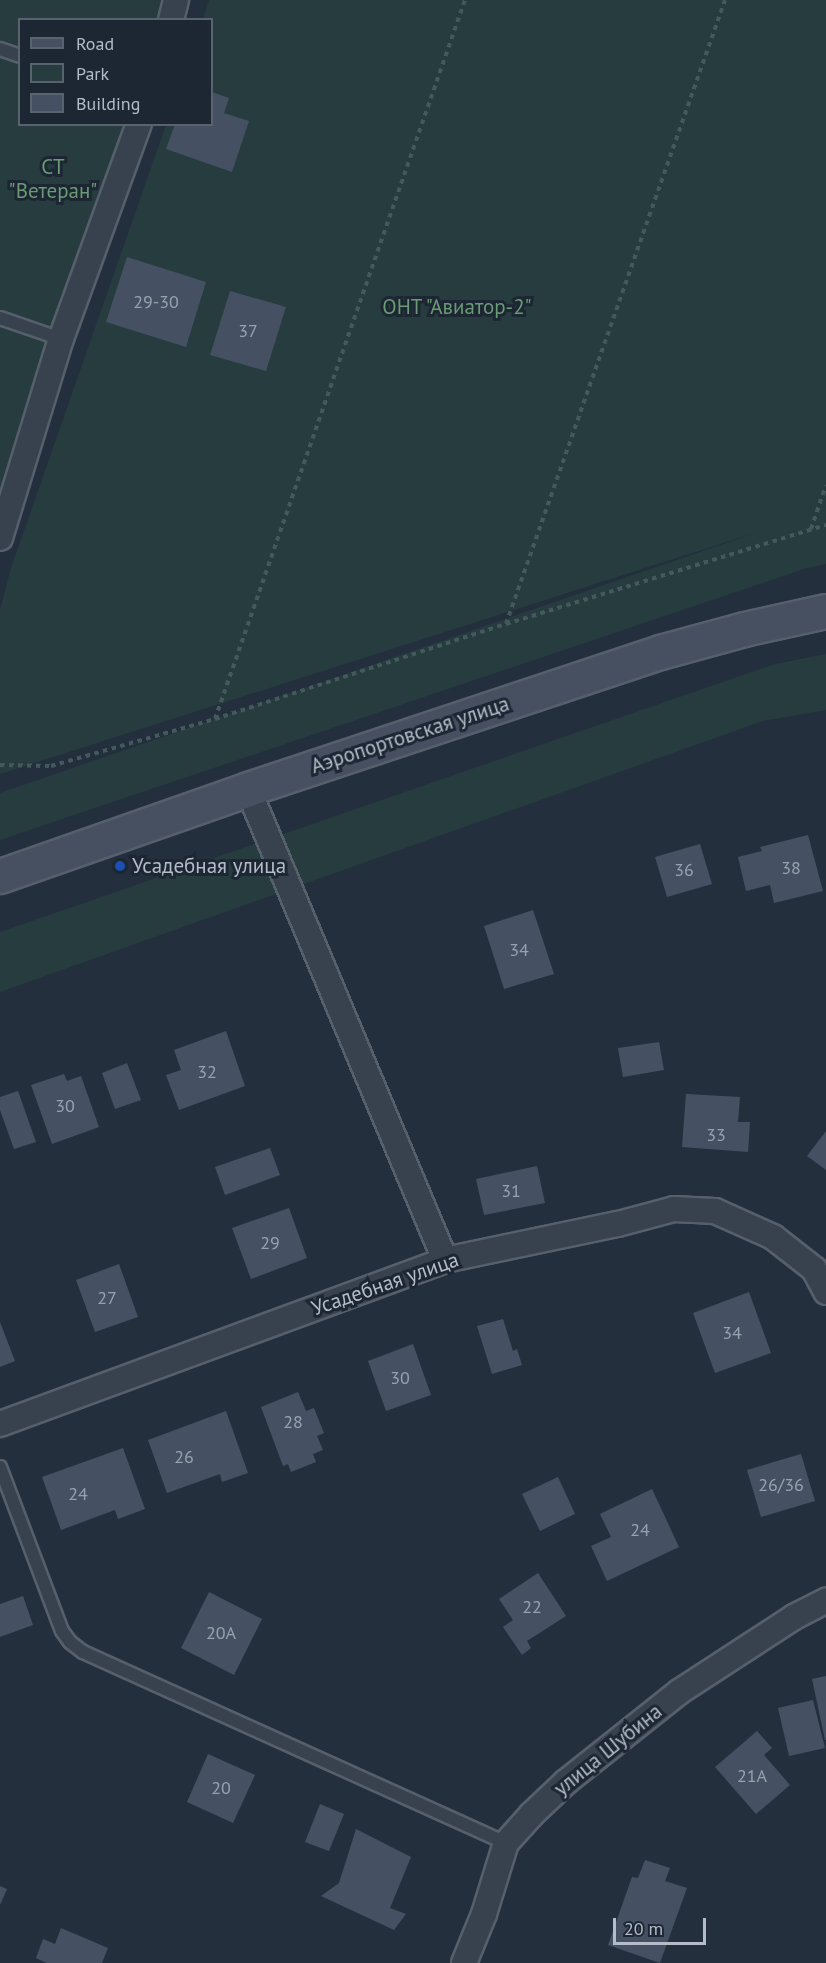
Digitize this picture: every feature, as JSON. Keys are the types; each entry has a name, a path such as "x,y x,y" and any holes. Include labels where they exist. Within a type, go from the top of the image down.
{"street":[{"path":"172,18 176,0"},
{"path":"0,538 61,339 138,126"},
{"name":"Аэропортовская улица","path":"0,876 248,789 660,652 744,629 826,611"},
{"path":"248,789 445,1260"},
{"name":"Усадебная улица","path":"0,1424 445,1260 618,1224 675,1209 715,1212 773,1237 796,1252 814,1269 826,1292"},
{"name":"улица Шубина","path":"464,1963 484,1914 506,1843 566,1782 679,1692 795,1617 826,1601"}],"lane":[{"path":"0,49 18,55"},
{"path":"0,318 61,339"},
{"path":"0,1467 62,1631 70,1642 83,1652 506,1843"}],"path":[{"path":"215,719 465,0"},
{"path":"506,624 725,0"},
{"path":"811,529 826,485"},
{"path":"0,765 51,766 215,719 506,624 826,525"}],"green space":[{"name":"СТ \"Ветеран\"","path":"0,0 172,0 165,18 18,18 18,126 129,126 0,493"},
{"name":"ОНТ \"Авиатор-2\"","path":"209,0 826,0 826,564 807,568 0,840 0,793 758,532 0,774 0,610 11,568 166,126 213,126 213,18 203,18"},
{"path":"826,654 826,710 763,721 0,992 0,932 775,664"}],"building":[{"path":"213,92 229,98 224,113 249,121 232,172 166,149 174,126 213,126"},
{"path":"127,257 206,282 186,347 106,322"},
{"path":"230,291 286,307 266,371 210,355"},
{"path":"808,835 823,891 774,903 770,885 746,891 738,857 762,851 760,847"},
{"path":"700,844 712,884 667,897 655,857"},
{"path":"533,910 554,974 504,989 484,926"},
{"path":"226,1031 245,1086 179,1110 166,1075 181,1070 174,1050"},
{"path":"659,1042 664,1070 623,1077 618,1048"},
{"path":"127,1063 141,1100 115,1109 102,1073"},
{"path":"64,1074 67,1081 81,1076 99,1127 52,1144 31,1085"},
{"path":"18,1091 36,1142 14,1149 0,1110 0,1097"},
{"path":"686,1094 740,1097 738,1122 750,1122 748,1152 682,1147"},
{"path":"826,1131 826,1170 807,1156"},
{"path":"270,1148 280,1175 225,1195 215,1167"},
{"path":"537,1166 545,1203 484,1215 476,1179"},
{"path":"289,1208 307,1258 251,1279 232,1228"},
{"path":"119,1264 138,1317 95,1332 76,1280"},
{"path":"749,1292 771,1353 715,1373 693,1313"},
{"path":"503,1319 513,1351 517,1349 522,1365 492,1374 477,1326"},
{"path":"0,1322 15,1361 0,1367"},
{"path":"413,1344 431,1395 386,1411 368,1361"},
{"path":"298,1392 306,1411 314,1408 324,1433 317,1436 323,1450 313,1454 316,1462 291,1472 288,1464 283,1466 261,1407"},
{"path":"226,1411 248,1473 222,1482 220,1474 167,1493 148,1440"},
{"path":"123,1448 145,1509 118,1519 115,1510 61,1530 42,1477"},
{"path":"801,1454 815,1501 761,1517 747,1470"},
{"path":"558,1477 575,1514 540,1531 522,1494"},
{"path":"652,1489 679,1547 607,1581 591,1546 611,1537 600,1514"},
{"path":"538,1573 566,1616 527,1641 531,1648 522,1655 503,1627 513,1620 499,1599"},
{"path":"209,1592 262,1619 234,1675 181,1648"},
{"path":"23,1596 33,1625 0,1637 0,1604"},
{"path":"826,1676 826,1740 825,1740 812,1679"},
{"path":"813,1700 825,1748 789,1756 778,1708"},
{"path":"757,1731 772,1748 764,1755 790,1785 756,1814 715,1767"},
{"path":"208,1754 255,1775 233,1823 187,1802"},
{"path":"320,1804 344,1814 329,1851 305,1842"},
{"path":"356,1829 411,1857 390,1908 406,1914 394,1930 321,1896 339,1883"},
{"path":"645,1860 670,1868 665,1881 687,1888 660,1963 608,1945 632,1877 638,1878"},
{"path":"0,1886 7,1889 0,1905"},
{"path":"61,1928 108,1948 102,1963 47,1963 36,1958 43,1939 55,1944"}],"place":[{"name":"Усадебная улица","path":"120,866"}]}
